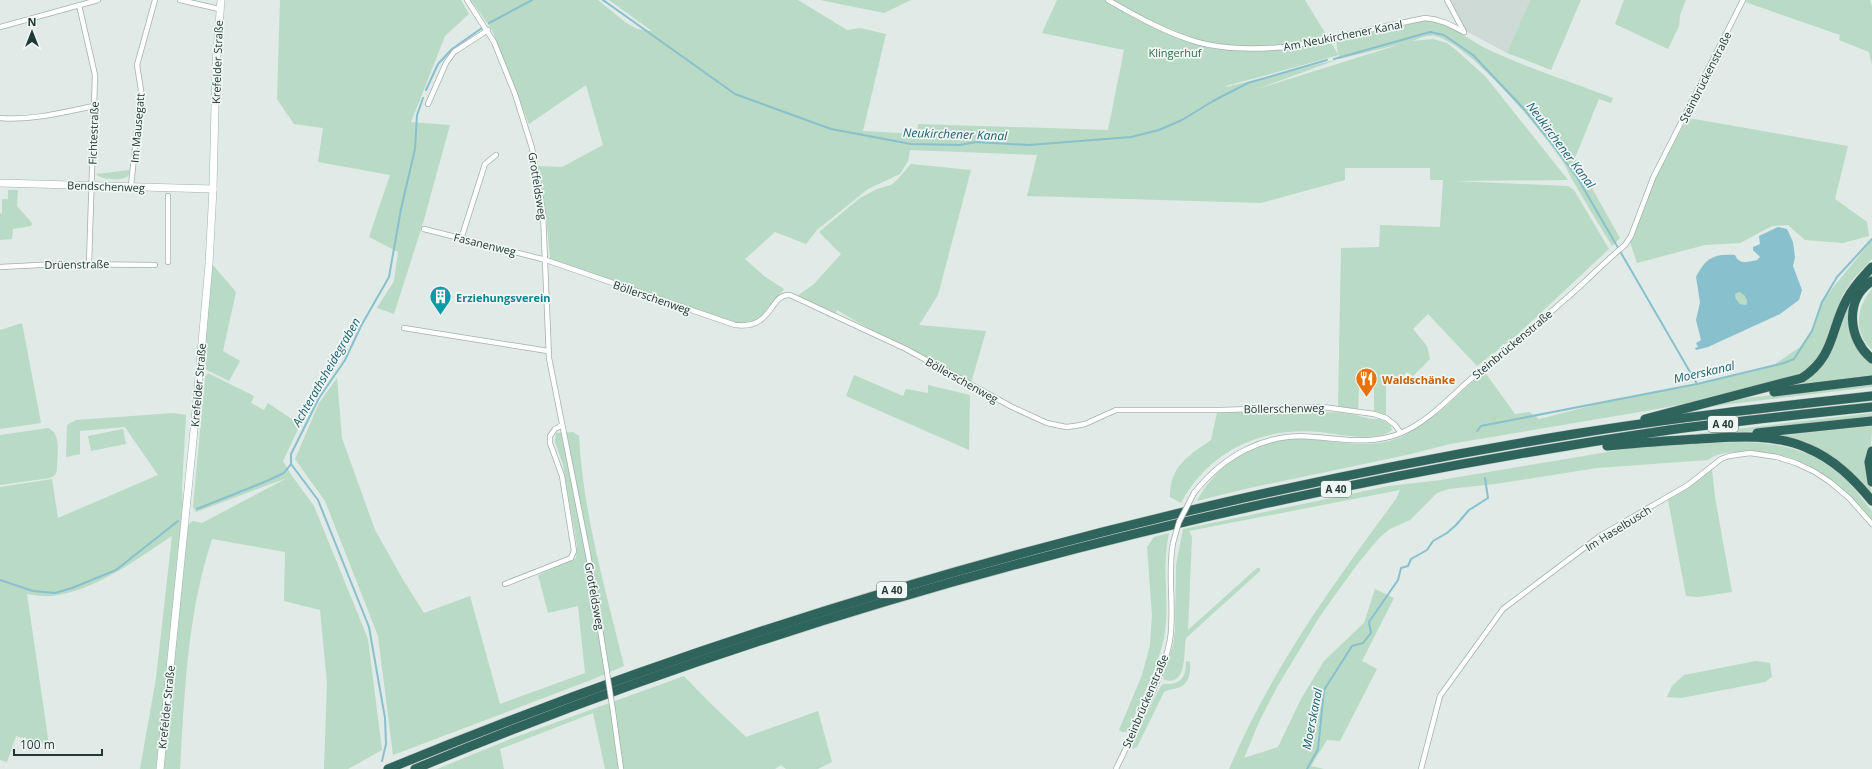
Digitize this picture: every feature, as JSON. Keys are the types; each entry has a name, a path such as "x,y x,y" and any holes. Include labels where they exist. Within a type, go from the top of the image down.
{"highway":[{"path":"1608,429 1691,406 1784,384 1802,378 1811,372 1827,352 1847,299 1858,282 1872,267"},
{"path":"1872,281 1862,291 1857,300 1853,312 1852,325 1855,337 1862,349 1872,359"},
{"path":"1691,406 1772,392 1872,380"},
{"name":"A 40","path":"388,769 544,707 666,663 897,588 1158,517 1313,482 1608,429 1763,408 1872,396"},
{"name":"A 40","path":"415,769 538,720 671,672 815,624 988,572 1168,526 1257,505 1387,479 1576,445 1671,430 1872,407"},
{"path":"1722,438 1872,421"},
{"path":"1576,445 1601,446 1747,437 1778,439 1808,448 1837,465 1853,479 1872,502"},
{"path":"1872,451 1869,462 1872,482"}],"main road":[{"name":"Krefelder Straße","path":"160,769 196,410 208,272 213,189 219,10 221,0"},
{"name":"Bendschenweg","path":"0,183 213,189"}],"street":[{"path":"0,27 98,0"},
{"name":"Im Mausegatt","path":"131,186 141,90 137,65 155,0"},
{"path":"180,0 219,10"},
{"name":"Grotfeldsweg","path":"467,0 488,30 515,94 532,148 543,213 546,260 548,351 588,554 622,769"},
{"name":"Am Neukirchener Kanal","path":"1108,0 1144,20 1196,42 1230,47 1267,49 1336,38 1425,18 1435,18 1464,32 1447,0"},
{"name":"Steinbrückenstraße","path":"1116,769 1156,681 1166,654 1171,625 1171,569 1173,543 1183,512 1194,492 1212,472 1229,458 1240,451 1263,442 1287,437 1307,436 1370,441 1401,433 1413,428 1441,406 1563,301 1625,245 1631,236 1653,178 1743,0"},
{"name":"Fichtestraße","path":"79,5 95,75 90,264"},
{"path":"428,104 446,63 454,52 488,30"},
{"path":"0,118 11,119 29,117 94,106"},
{"path":"461,238 485,164 496,155"},
{"path":"168,196 168,262"},
{"name":"Fasanenweg","path":"424,229 546,260"},
{"name":"Böllerschenweg","path":"546,260 735,325 743,326 757,323 767,314 780,297 784,294 790,295 906,349 1012,407 1047,424 1066,426 1086,424 1116,410 1220,410 1323,407 1374,414 1386,418 1395,425 1401,433"},
{"name":"Drüenstraße","path":"0,267 90,264 154,265"},
{"path":"404,328 548,351"},
{"name":"Grotfeldsweg","path":"505,584 571,558 574,552 562,476 550,443 550,436 555,429 562,425"},
{"name":"Im Haselbusch","path":"1421,769 1440,696 1503,609 1600,536 1688,485 1721,459 1738,454 1750,454 1777,457 1796,463 1815,472 1830,482 1849,498 1872,524"}],"shaded area":[{"path":"1449,0 1530,0 1507,53 1466,31"}],"green space":[{"path":"280,0 461,0 469,14 445,36 411,122 450,125 423,223 394,314 377,308 394,281 398,252 369,237 390,175 318,162 323,128 294,124 277,99"},
{"name":"Klingerhuf","path":"471,0 598,0 625,22 637,29 652,31 609,0 798,0 847,30 860,28 886,34 863,131 917,134 918,124 1108,130 1124,50 1042,33 1057,0 1305,0 1338,54 1336,39 1425,19 1433,20 1449,26 1485,48 1500,55 1613,98 1611,103 1599,99 1575,158 1620,238 1612,246 1563,162 1539,130 1505,90 1486,71 1450,42 1435,36 1430,36 1412,41 1433,39 1447,43 1456,50 1485,76 1568,180 1454,181 1568,186 1574,190 1609,249 1517,335 1505,344 1502,344 1503,346 1477,366 1428,314 1413,329 1427,346 1430,359 1413,376 1407,372 1394,385 1386,386 1386,418 1374,414 1374,390 1359,388 1358,410 1338,408 1341,248 1379,247 1380,225 1440,227 1443,180 1430,180 1430,168 1345,168 1345,180 1261,203 1027,196 1037,155 910,150 908,161 900,174 868,189 817,230 806,244 775,232 745,259 764,276 784,289 769,309 759,318 745,323 736,323 550,259 546,214 537,166 562,167 603,145 586,85 529,124 492,30","holes":["1401,44 1257,89 1339,59","1339,55 1339,59 1226,86"]},
{"path":"820,0 911,0 884,13"},
{"path":"1530,0 1581,0 1551,70 1507,53"},
{"path":"1624,0 1686,0 1680,15 1679,26 1668,49 1615,24"},
{"path":"1747,0 1870,0 1872,7 1872,65 1869,52 1839,40 1840,35 1748,3 1746,2"},
{"path":"1689,119 1848,146 1835,199 1867,222 1869,236 1843,243 1805,240 1788,225 1772,226 1740,243 1705,245 1637,263 1630,242 1655,179 1685,122"},
{"path":"911,164 971,170 938,295 919,325 986,331 971,383 837,310 836,313 797,296 814,284 841,254 819,232 860,198 877,189 891,185"},
{"path":"130,170 128,176 121,179 102,178 96,174"},
{"path":"8,190 18,190 17,206 32,223 31,226 13,229 12,239 0,240 0,214 2,213 2,199 8,199"},
{"path":"1872,240 1872,259 1854,278 1843,294 1821,353 1805,371 1792,378 1705,400 1450,444 1197,501 1205,487 1227,464 1240,455 1269,442 1301,439 1367,444 1389,441 1402,436 1415,430 1440,412 1484,371 1515,414 1529,412 1539,419 1602,403 1720,379 1775,364 1800,347 1812,329 1821,302"},
{"path":"212,264 236,292 223,351 240,361 229,381 203,368"},
{"path":"1872,271 1872,278 1850,322 1872,362 1872,375 1799,384 1812,374 1846,306"},
{"path":"1872,289 1872,350 1862,336 1859,328 1859,320 1863,304"},
{"path":"1738,292 1744,295 1747,300 1746,305 1740,304 1736,299 1735,294"},
{"path":"22,323 41,423 0,429 0,330"},
{"path":"208,373 254,396 251,403 264,410 268,403 300,425 283,461 314,506 368,639 382,750 348,769 324,769 327,683 320,610 284,601 285,552 212,539 197,596 188,653 180,769 140,769 156,678 172,536 115,573 85,587 69,593 52,596 27,594 49,745 16,736 7,762 0,760 0,487 52,479 58,518 158,475 125,427 80,431 80,454 66,457 67,425 76,420 174,413 186,415 182,487 184,531 192,521 202,523 287,478 196,512 193,507 205,377"},
{"path":"854,375 903,396 906,389 928,393 928,385 970,395 969,450 846,396"},
{"path":"337,378 342,438 375,530 424,613 470,596 500,704 585,673 578,606 548,613 538,575 576,558 577,546 563,465 555,442 556,433 573,432 579,436 581,465 590,523 624,666 393,755 378,636 325,501 295,459 319,403"},
{"path":"1872,383 1872,387 1706,407 1739,399"},
{"path":"1299,407 1290,413 1331,412 1356,415 1371,419 1380,418 1391,426 1392,430 1385,434 1367,437 1299,431 1278,433 1258,438 1239,446 1222,456 1206,469 1192,485 1181,503 1170,497 1173,477 1182,463 1195,451 1211,440 1218,408"},
{"path":"1872,413 1872,418 1747,432 1686,435"},
{"path":"1872,426 1868,472 1872,497 1856,477 1778,436"},
{"path":"48,428 55,435 58,446 57,470 55,475 50,478 0,485 0,435"},
{"path":"123,429 126,444 91,451 88,436"},
{"path":"1740,442 1782,446 1819,459 1842,476 1854,488 1872,511 1872,521 1844,492 1816,470 1801,462 1784,456 1765,453 1729,452 1716,455 1708,460 1597,468 1495,484 1448,489 1437,493 1410,520 1390,529 1379,538 1356,566 1320,616 1277,687 1259,722 1244,758 1278,747 1301,699 1324,661 1364,623 1375,589 1394,598 1362,661 1377,669 1340,741 1327,740 1311,766 1324,769 1229,769 1264,697 1283,663 1326,596 1396,499 1400,490 1189,531 1192,537 1188,630 1257,568 1260,568 1260,571 1186,638 1181,674 1172,681 1164,680 1163,676 1173,645 1175,630 1176,565 1183,529 1389,486 1441,480 1625,449"},
{"path":"1712,469 1715,497 1732,592 1698,597 1686,596 1668,500 1687,489"},
{"path":"1169,533 1166,555 1166,622 1161,650 1152,677 1129,729 1126,732 1122,732 1119,730 1142,675 1150,645 1152,615 1147,547 1154,537"},
{"path":"1186,661 1190,662 1188,680 1178,688 1164,692 1137,747 1132,749 1132,744 1159,689 1163,684 1178,682 1181,679 1185,672"},
{"path":"1756,661 1770,663 1772,677 1765,682 1681,698 1667,697 1672,686 1684,675"},
{"path":"684,676 746,737 818,711 832,762 818,769 786,769 781,765 775,769 605,769 593,713 500,749 504,769 437,769 513,738"}],"water":[{"path":"1778,227 1787,229 1793,242 1795,257 1793,266 1802,290 1799,300 1780,314 1708,347 1696,350 1695,348 1698,347 1696,343 1701,340 1696,320 1700,302 1696,277 1707,261 1721,255 1735,255 1741,262 1757,260 1760,257 1753,250 1753,247 1760,244 1759,236","holes":["1739,292 1744,295 1747,300 1746,305 1740,304 1736,299 1735,294"]}],"waterway":[{"name":"Achterathsheidegraben","path":"489,23 532,0"},
{"name":"Neukirchener Kanal","path":"603,0 735,94 831,129 911,144 960,145 976,142 1029,145 1131,137 1159,130 1182,120 1213,101 1248,83 1327,60"},
{"name":"Achterathsheidegraben","path":"426,90 438,64 452,49 482,28"},
{"name":"Neukirchener Kanal","path":"1334,59 1430,32 1444,35 1473,55 1524,109 1577,177 1697,384"},
{"name":"Achterathsheidegraben","path":"382,761 386,744 385,718 369,627 318,500 291,464 291,454 319,398 345,360 361,326 389,277 401,209 415,149 417,115 423,98"},
{"name":"Moerskanal","path":"1477,431 1481,426 1697,384 1784,363 1794,359 1812,331 1822,302 1837,277 1872,239"},
{"path":"197,509 284,473 291,464"},
{"name":"Moerskanal","path":"1307,769 1318,749 1324,690 1352,646 1363,643 1371,633 1369,622 1398,580 1401,568 1408,566 1411,559 1427,550 1433,541 1447,533 1469,510 1488,498 1485,478"},
{"path":"0,580 33,591 55,593 72,588 116,570 178,521"}],"place":[{"name":"Erziehungsverein","path":"440,316"},
{"name":"Waldschänke","path":"1366,398"}]}
